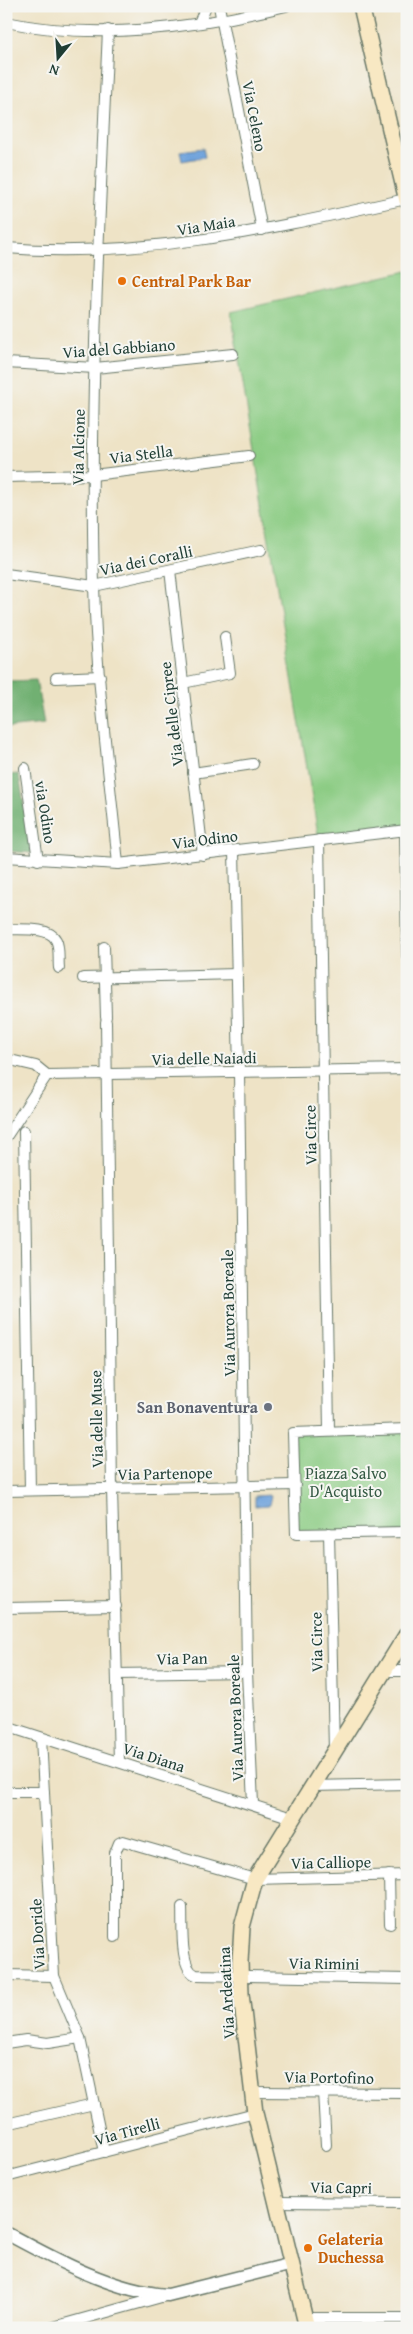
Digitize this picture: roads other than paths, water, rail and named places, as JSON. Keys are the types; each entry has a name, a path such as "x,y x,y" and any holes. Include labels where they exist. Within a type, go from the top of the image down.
{"main road":[{"path":"361,6 407,200"},
{"name":"Via Ardeatina","path":"306,2323 255,2113 240,1977 242,1927 255,1878 407,1634"}],"street":[{"path":"199,23 206,6"},
{"name":"Via Celeno","path":"219,6 262,230"},
{"path":"6,22 50,28 108,30 199,23 286,6"},
{"name":"Via Alcione","path":"108,30 95,368 93,475 94,586 100,676 118,864"},
{"name":"Via Maia","path":"6,248 99,251 174,245 262,230 407,200"},
{"name":"Via del Gabbiano","path":"6,363 95,368 233,354"},
{"name":"Via Stella","path":"6,477 93,475 248,456"},
{"name":"Via dei Coralli","path":"6,574 94,586 261,550"},
{"name":"Via delle Cipree","path":"170,570 203,855"},
{"path":"183,683 230,673 225,637"},
{"path":"56,678 100,676"},
{"path":"193,773 253,764"},
{"name":"via Odino","path":"24,768 38,860"},
{"path":"406,830 407,956"},
{"name":"Via Odino","path":"6,857 118,864 406,830"},
{"name":"Via Circe","path":"319,840 329,1430"},
{"name":"Via Aurora Boreale","path":"234,851 246,1487 247,1672 253,1804"},
{"path":"6,929 45,932 52,935 57,943 59,968"},
{"name":"Via delle Muse","path":"104,947 112,1489 119,1761"},
{"path":"83,978 237,974"},
{"path":"6,1059 36,1066 47,1076 6,1137"},
{"name":"Via delle Naiadi","path":"47,1076 407,1069"},
{"path":"24,1131 30,1490"},
{"path":"407,1429 329,1430 293,1433 296,1534 407,1532"},
{"name":"Via Partenope","path":"6,1490 295,1485"},
{"name":"Via Circe","path":"329,1533 334,1751"},
{"path":"6,1608 116,1606"},
{"path":"384,1671 407,1671"},
{"name":"Via Pan","path":"117,1674 247,1672"},
{"name":"Via Diana","path":"6,1726 292,1818"},
{"name":"Via Doride","path":"41,1738 54,1976 80,2038 104,2152"},
{"path":"312,1786 407,1784"},
{"path":"6,1792 44,1792"},
{"name":"Via Calliope","path":"115,1938 115,1853 120,1842 130,1842 255,1878 407,1875"},
{"path":"390,1875 390,1924"},
{"name":"Via Rimini","path":"182,1907 185,1961 188,1970 199,1976 407,1980"},
{"path":"6,1975 54,1976"},
{"path":"6,2043 26,2040 48,2043 80,2038"},
{"name":"Via Portofino","path":"252,2092 407,2093"},
{"path":"322,2092 326,2144"},
{"path":"6,2124 94,2104"},
{"name":"Via Tirelli","path":"6,2177 255,2113"},
{"name":"Via Capri","path":"276,2202 407,2203"},
{"path":"6,2233 56,2258 125,2288 168,2295"},
{"path":"50,2328 168,2295 292,2264"},
{"path":"306,2323 407,2318"}],"water":[{"path":"203,148 205,157 182,161 180,151"},
{"path":"271,1495 269,1505 255,1506 255,1496"}],"place":[{"name":"Central Park Bar","path":"122,281"},
{"name":"San Bonaventura","path":"268,1407"},
{"name":"Gelateria Duchessa","path":"308,2248"}],"park label":[{"name":"Piazza Salvo D'Acquisto","path":"346,1482"}]}
